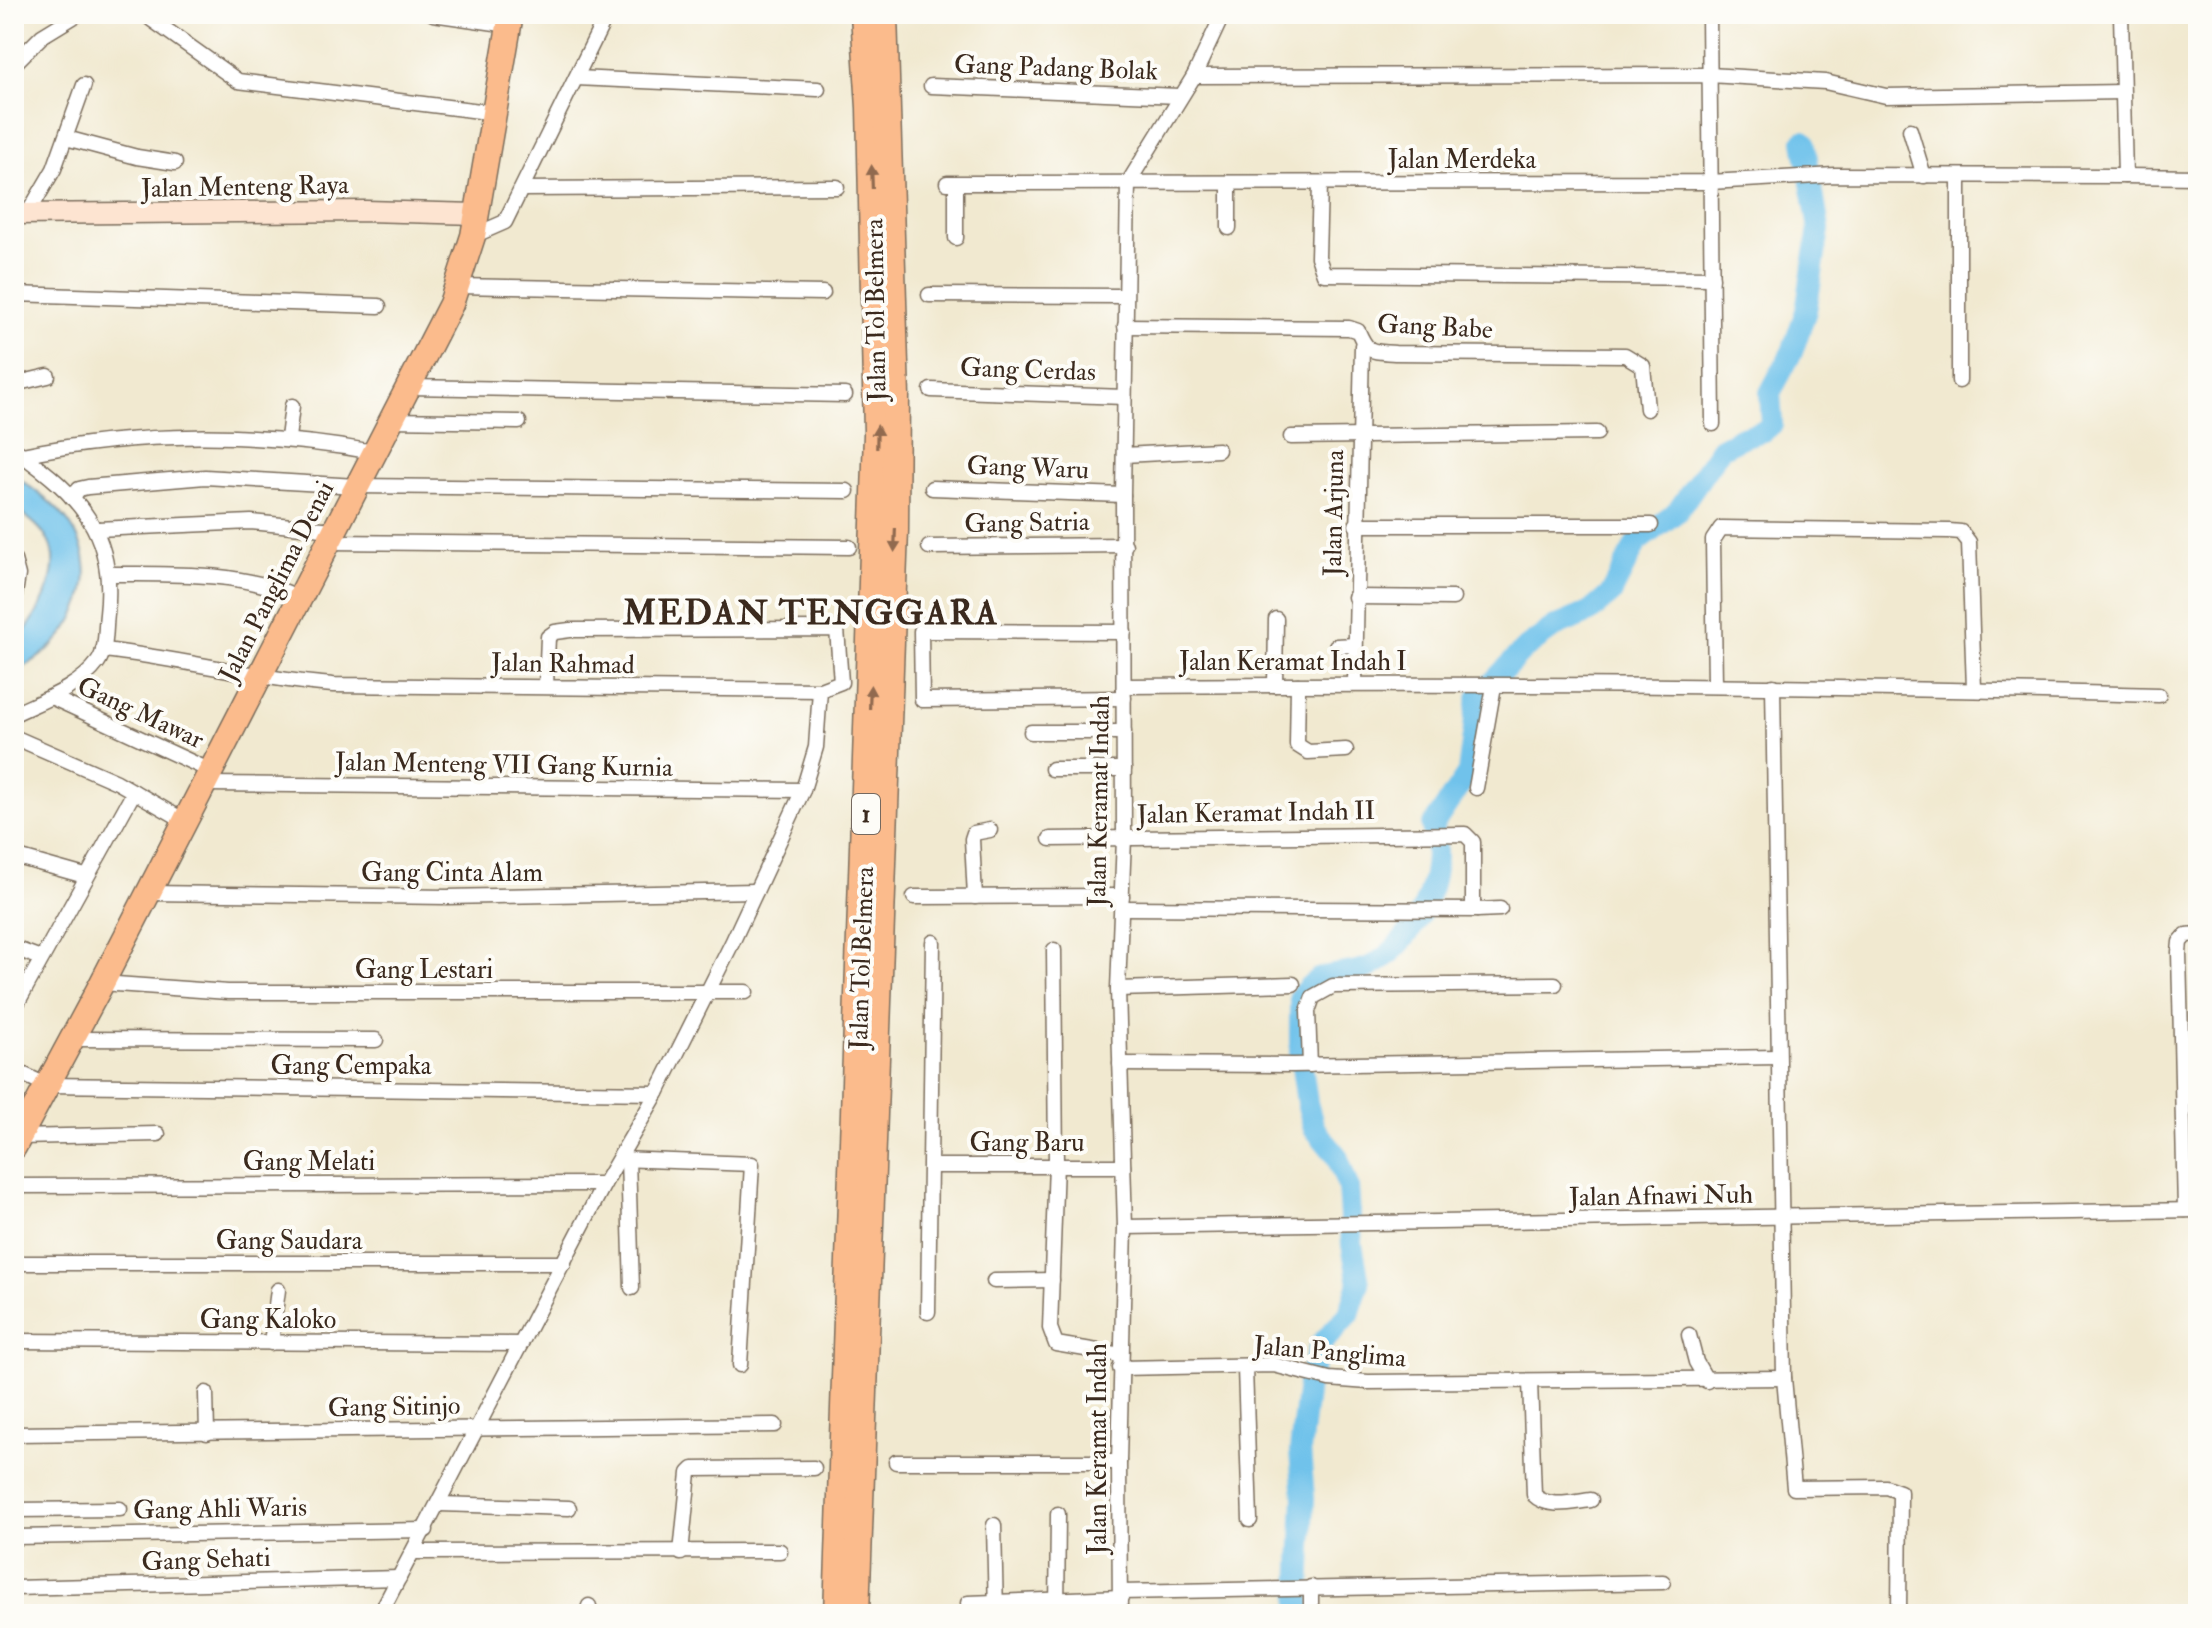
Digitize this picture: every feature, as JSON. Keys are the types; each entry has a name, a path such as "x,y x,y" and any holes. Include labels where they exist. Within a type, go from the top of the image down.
{"highway":[{"name":"Jalan Tol Belmera","path":"837,1614 877,434 870,108 864,14"},
{"name":"Jalan Tol Belmera","path":"856,1614 895,530 896,381 884,14"}],"main road":[{"name":"Jalan Panglima Denai","path":"17,1142 102,983 458,286 475,225 510,20"}],"street":[{"path":"14,64 42,36 78,14"},
{"path":"433,14 510,20"},
{"path":"475,225 505,222 607,14"},
{"name":"Jalan Keramat Indah","path":"1120,1614 1120,1362 1125,1227 1118,989 1124,838 1124,296 1128,183 1194,76 1223,14"},
{"path":"1709,14 1713,424"},
{"path":"2121,14 2125,176"},
{"path":"151,19 238,81 496,113"},
{"path":"1194,76 1709,75 1825,82 1902,97 2122,92"},
{"path":"576,78 818,89"},
{"path":"21,214 54,169 84,85"},
{"name":"Gang Padang Bolak","path":"931,86 1179,96"},
{"path":"1910,130 1924,176"},
{"path":"66,138 137,157 175,163"},
{"name":"Jalan Merdeka","path":"956,238 952,184 1710,182 1835,175 2198,177"},
{"path":"1959,178 1959,381"},
{"path":"1229,183 1229,228"},
{"path":"1320,184 1318,257 1324,274 1712,278"},
{"path":"522,189 837,187"},
{"name":"Jalan Menteng Raya","path":"21,214 366,211 475,225"},
{"path":"458,286 823,293"},
{"path":"14,294 379,306"},
{"path":"929,295 1124,296"},
{"name":"Gang Babe","path":"1125,326 1349,328 1358,331 1362,345 1370,350 1395,353 1631,356 1643,366 1647,409"},
{"name":"Jalan Arjuna","path":"1355,683 1362,345"},
{"path":"14,384 48,376"},
{"path":"409,387 845,395"},
{"name":"Gang Cerdas","path":"931,390 1124,397"},
{"path":"288,438 292,406"},
{"path":"390,420 519,422"},
{"path":"1291,437 1597,433"},
{"path":"18,452 176,438 288,438 374,452"},
{"path":"1124,455 1218,450"},
{"path":"14,714 51,697 90,671 103,650 109,574 97,529 72,498 18,452"},
{"path":"72,498 84,488 169,479 356,486 847,491"},
{"name":"Gang Waru","path":"932,488 1123,495"},
{"path":"97,529 251,522 330,536 849,547"},
{"path":"1356,525 1651,525"},
{"path":"1715,685 1713,540 1721,528 1949,531 1961,532 1969,542 1974,689"},
{"name":"Gang Satria","path":"929,547 1125,545"},
{"path":"14,560 18,585 14,600"},
{"path":"109,574 166,574 267,583 298,597"},
{"path":"1355,597 1453,598"},
{"path":"1275,685 1276,619"},
{"path":"380,1614 604,1184 624,1159 803,790 816,747 820,690 841,682 837,629 555,632 548,637 546,686"},
{"name":"Jalan Keramat Indah I","path":"1124,632 924,631 922,700 1355,683 1715,685 2159,695"},
{"path":"1336,646 1355,645"},
{"name":"Jalan Rahmad","path":"103,650 218,666 257,677 333,685 820,690"},
{"path":"1298,685 1297,745 1308,752 1346,750"},
{"path":"1476,788 1493,686"},
{"path":"1773,686 1784,1378 1794,1488 1886,1487 1900,1492 1899,1614"},
{"name":"Gang Mawar","path":"51,697 208,777"},
{"path":"1031,732 1124,732"},
{"path":"14,737 134,792 185,821"},
{"path":"1052,769 1124,769"},
{"name":"Jalan Menteng VII Gang Kurnia","path":"208,777 803,790"},
{"path":"14,1009 134,792"},
{"path":"975,897 972,839 974,833 990,830"},
{"name":"Jalan Keramat Indah II","path":"1050,839 1389,833 1468,835 1473,840 1472,903 1477,910"},
{"path":"14,856 85,876"},
{"name":"Gang Cinta Alam","path":"148,893 447,897 756,891"},
{"path":"914,897 1432,912 1500,909"},
{"path":"2192,1210 2179,952 2180,942 2186,935 2198,934"},
{"path":"928,1312 933,942"},
{"path":"14,948 41,958"},
{"path":"994,1281 1052,1280 1056,1164 1054,950"},
{"name":"Gang Lestari","path":"102,983 228,992 746,992"},
{"path":"1118,989 1293,984"},
{"path":"1307,1065 1308,1011 1313,997 1333,986 1555,984"},
{"path":"72,1039 376,1040"},
{"path":"1120,1064 1307,1065 1778,1057"},
{"path":"14,1070 46,1085"},
{"name":"Gang Cempaka","path":"46,1085 657,1093"},
{"path":"17,1142 158,1134"},
{"path":"624,1159 632,1288"},
{"path":"624,1159 746,1162 753,1166 740,1365"},
{"name":"Gang Baru","path":"932,1166 1123,1166"},
{"name":"Gang Melati","path":"14,1186 604,1184"},
{"name":"Jalan Afnawi Nuh","path":"1125,1227 2192,1210"},
{"name":"Gang Saudara","path":"14,1263 564,1263"},
{"name":"Jalan Panglima","path":"1052,1280 1050,1328 1056,1344 1120,1362 1245,1368 1274,1365 1321,1376 1368,1382 1784,1378"},
{"path":"271,1343 278,1290"},
{"path":"1689,1335 1707,1381"},
{"name":"Gang Kaloko","path":"14,1341 521,1344"},
{"path":"1245,1368 1250,1520"},
{"path":"1530,1381 1534,1495 1541,1501 1555,1503 1591,1500"},
{"path":"206,1393 207,1433"},
{"name":"Gang Sitinjo","path":"14,1434 775,1425"},
{"path":"896,1462 1119,1462"},
{"path":"681,1553 689,1473 693,1469 814,1468"},
{"path":"440,1504 569,1508"},
{"path":"14,1510 120,1509"},
{"path":"1057,1607 1058,1514"},
{"path":"994,1525 996,1608"},
{"name":"Gang Ahli Waris","path":"14,1537 426,1530"},
{"path":"415,1552 780,1551"},
{"name":"Gang Sehati","path":"14,1588 399,1578"},
{"path":"968,1603 996,1608 1057,1607 1120,1595 1291,1587 1663,1582"},
{"path":"1310,1587 1311,1614"}],"water":[{"path":"14,475 51,504 70,524 81,545 86,567 78,610 67,629 52,646 14,671 14,644 45,596 53,568 53,554 46,537 14,507"}],"waterway":[{"path":"1299,1614 1304,1498 1300,1451 1308,1384 1320,1345 1349,1314 1359,1283 1352,1245 1348,1187 1337,1156 1314,1128 1307,1103 1300,1051 1300,996 1318,979 1372,966 1388,955 1415,924 1431,885 1435,865 1436,846 1432,827 1468,773 1478,698 1523,650 1555,627 1590,612 1611,594 1637,542 1677,512 1721,448 1742,437 1764,431 1772,424 1770,393 1792,352 1806,311 1819,229 1804,141"}],"district":[{"name":"MEDAN TENGGARA","path":"811,612"}]}
